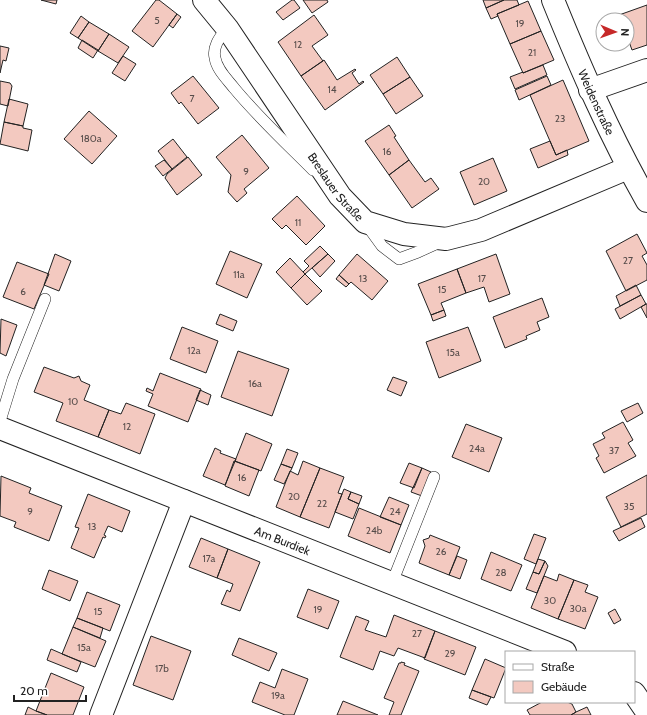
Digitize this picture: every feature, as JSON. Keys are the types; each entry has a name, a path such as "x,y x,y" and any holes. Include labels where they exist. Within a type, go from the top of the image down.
{"street":[{"name":"Breslauer Straße","path":"204,0 227,28 340,196 365,222 404,234 446,239 481,230 628,168"},
{"name":"Weidenstraße","path":"553,0 590,90 628,168 647,201"},
{"path":"590,90 647,70"},
{"name":"Am Burdiek","path":"0,428 562,651"},
{"path":"101,715 184,501"},
{"path":"635,694 647,712"}],"lane":[{"path":"227,28 215,50 214,57 219,70 248,105 271,129 340,196"},
{"path":"0,420 13,379 45,299"},
{"path":"392,583 434,477"}],"building":[{"path":"41,0 57,0 56,4"},
{"path":"156,0 159,0 177,14 153,47 132,31"},
{"path":"294,0 300,8 283,20 276,12"},
{"path":"303,0 327,0 328,2 312,13"},
{"path":"483,0 504,0 486,8"},
{"path":"504,0 517,0 519,5 497,14 498,16 491,19 486,8"},
{"path":"528,1 541,31 510,44 497,14"},
{"path":"647,5 647,45 635,49 635,12 627,12"},
{"path":"177,14 181,17 173,28 169,25"},
{"path":"314,15 328,35 312,46 323,61 301,76 278,42"},
{"path":"81,16 89,22 78,38 70,33"},
{"path":"89,22 109,34 98,51 78,38"},
{"path":"541,31 554,60 523,73 510,44"},
{"path":"109,34 129,47 118,63 98,51"},
{"path":"82,40 98,50 93,58 78,48"},
{"path":"0,46 9,48 6,61 3,60 0,73"},
{"path":"123,56 136,64 125,81 112,73"},
{"path":"397,57 410,77 383,94 370,75"},
{"path":"324,60 337,80 355,69 356,70 352,73 359,84 363,81 364,82 325,110 301,76"},
{"path":"543,65 547,75 515,89 510,77"},
{"path":"193,76 219,108 198,124 181,102 179,104 171,93"},
{"path":"547,76 551,85 519,100 515,90"},
{"path":"410,77 423,96 396,114 383,94"},
{"path":"563,80 589,141 556,155 530,95"},
{"path":"0,81 10,83 12,86 8,106 0,104"},
{"path":"9,99 28,104 23,126 4,122"},
{"path":"89,111 117,136 92,164 64,139"},
{"path":"4,122 23,126 23,128 32,130 28,151 0,144"},
{"path":"389,125 396,136 394,137 409,160 389,175 365,141"},
{"path":"242,135 269,168 244,189 247,193 237,202 228,192 231,175 216,157"},
{"path":"173,139 187,157 172,169 158,151"},
{"path":"550,141 556,155 567,150 568,155 538,168 530,149"},
{"path":"188,157 202,175 177,195 165,178 167,174"},
{"path":"493,158 507,191 474,205 460,172"},
{"path":"164,160 172,169 163,176 155,166"},
{"path":"409,160 425,182 431,178 439,189 412,208 389,175"},
{"path":"297,196 325,226 306,245 286,225 282,229 272,219"},
{"path":"637,234 647,253 642,256 647,265 647,280 626,291 606,251"},
{"path":"320,246 328,254 305,274 303,272 309,266 304,261"},
{"path":"230,251 262,264 247,298 216,284"},
{"path":"55,254 71,261 59,291 44,285"},
{"path":"328,254 335,261 320,277 312,268"},
{"path":"357,254 388,281 372,300 351,282 349,284 339,275"},
{"path":"496,254 510,294 489,302 484,287 466,293 457,269"},
{"path":"290,258 305,274 291,288 276,272"},
{"path":"17,262 49,274 34,309 3,297"},
{"path":"457,269 466,293 441,303 444,310 431,315 418,284"},
{"path":"305,274 322,291 307,305 291,288"},
{"path":"339,275 349,284 346,287 336,279"},
{"path":"636,285 641,295 620,306 616,296"},
{"path":"641,295 646,304 620,319 615,309"},
{"path":"542,298 549,317 537,322 540,330 526,336 527,339 505,348 493,317"},
{"path":"647,304 647,318 641,307"},
{"path":"444,310 446,316 433,321 431,315"},
{"path":"220,314 237,321 233,331 216,324"},
{"path":"1,319 17,325 6,356 0,353"},
{"path":"182,327 218,341 206,373 170,359"},
{"path":"468,327 481,361 439,378 426,342"},
{"path":"238,351 289,369 272,416 221,397"},
{"path":"44,367 74,378 79,376 81,381 90,385 84,400 109,410 98,437 56,421 63,403 34,392"},
{"path":"160,373 201,389 188,422 148,406 153,394 146,391 147,388 153,391"},
{"path":"393,377 407,382 401,396 387,390"},
{"path":"200,390 211,395 208,405 196,400"},
{"path":"126,403 155,414 140,454 98,437 109,410 121,414"},
{"path":"638,403 643,413 627,422 621,411"},
{"path":"623,422 633,440 628,443 636,456 604,473 596,458 599,456 593,444 605,438 602,433"},
{"path":"466,424 502,438 489,472 452,457"},
{"path":"246,433 272,444 261,471 235,461"},
{"path":"215,448 221,451 220,453 236,459 225,485 203,476"},
{"path":"287,449 298,453 292,468 281,464"},
{"path":"234,461 259,470 249,496 225,486"},
{"path":"303,461 320,468 300,517 276,507 290,471 298,475"},
{"path":"409,463 422,468 414,488 400,483"},
{"path":"281,464 292,468 284,484 274,480"},
{"path":"320,468 344,477 338,493 342,494 329,528 300,517"},
{"path":"422,468 431,472 422,496 411,492"},
{"path":"647,475 647,514 621,527 606,497"},
{"path":"1,476 31,488 29,493 62,506 49,541 14,527 16,522 0,516"},
{"path":"344,489 351,492 348,499 359,504 353,519 335,512"},
{"path":"351,492 362,496 359,504 348,499"},
{"path":"88,494 130,511 122,532 108,526 104,535 106,536 105,538 103,537 94,558 71,548 79,528 75,527"},
{"path":"389,497 409,505 401,525 380,517"},
{"path":"359,508 401,525 390,553 348,536"},
{"path":"641,518 645,527 619,541 613,531"},
{"path":"534,534 546,538 536,564 524,559"},
{"path":"430,535 460,547 449,575 419,563 425,546 423,540 429,538"},
{"path":"201,538 228,549 217,578 189,567"},
{"path":"228,549 260,562 240,611 221,604 227,590 230,592 233,584 217,578"},
{"path":"491,552 522,565 511,591 481,579"},
{"path":"457,556 467,560 460,579 449,575"},
{"path":"538,559 545,561 539,574 533,572"},
{"path":"545,561 548,566 537,593 526,589 533,572 539,574"},
{"path":"49,570 78,581 70,601 42,589"},
{"path":"559,574 574,580 558,619 531,608 544,576 557,581"},
{"path":"574,580 588,585 585,592 598,597 585,629 558,619"},
{"path":"308,589 339,601 328,629 297,617"},
{"path":"87,592 120,605 110,631 77,618"},
{"path":"615,609 621,620 614,624 608,613"},
{"path":"394,615 435,631 425,658 398,648 394,656 380,651 373,670 340,657 356,616 369,621 365,630 386,637"},
{"path":"77,618 103,628 100,638 73,627"},
{"path":"73,627 106,641 95,667 62,654"},
{"path":"435,631 476,647 465,675 424,659"},
{"path":"151,636 191,651 173,700 133,685"},
{"path":"239,638 277,653 269,671 232,655"},
{"path":"51,649 81,662 77,672 47,660"},
{"path":"485,659 505,668 494,698 472,690"},
{"path":"399,663 405,663 404,665 419,671 401,715 389,715 394,702 384,698"},
{"path":"282,669 308,679 294,715 285,715 252,702 260,682 275,688"},
{"path":"51,673 84,687 73,715 47,715 36,711"},
{"path":"472,690 491,697 487,705 469,698"},
{"path":"343,701 378,715 337,715"},
{"path":"540,703 570,703 572,704 576,712 571,715 530,715 527,710"},
{"path":"28,707 36,711 47,715 25,715"},
{"path":"587,707 591,715 571,715 576,712"}]}
